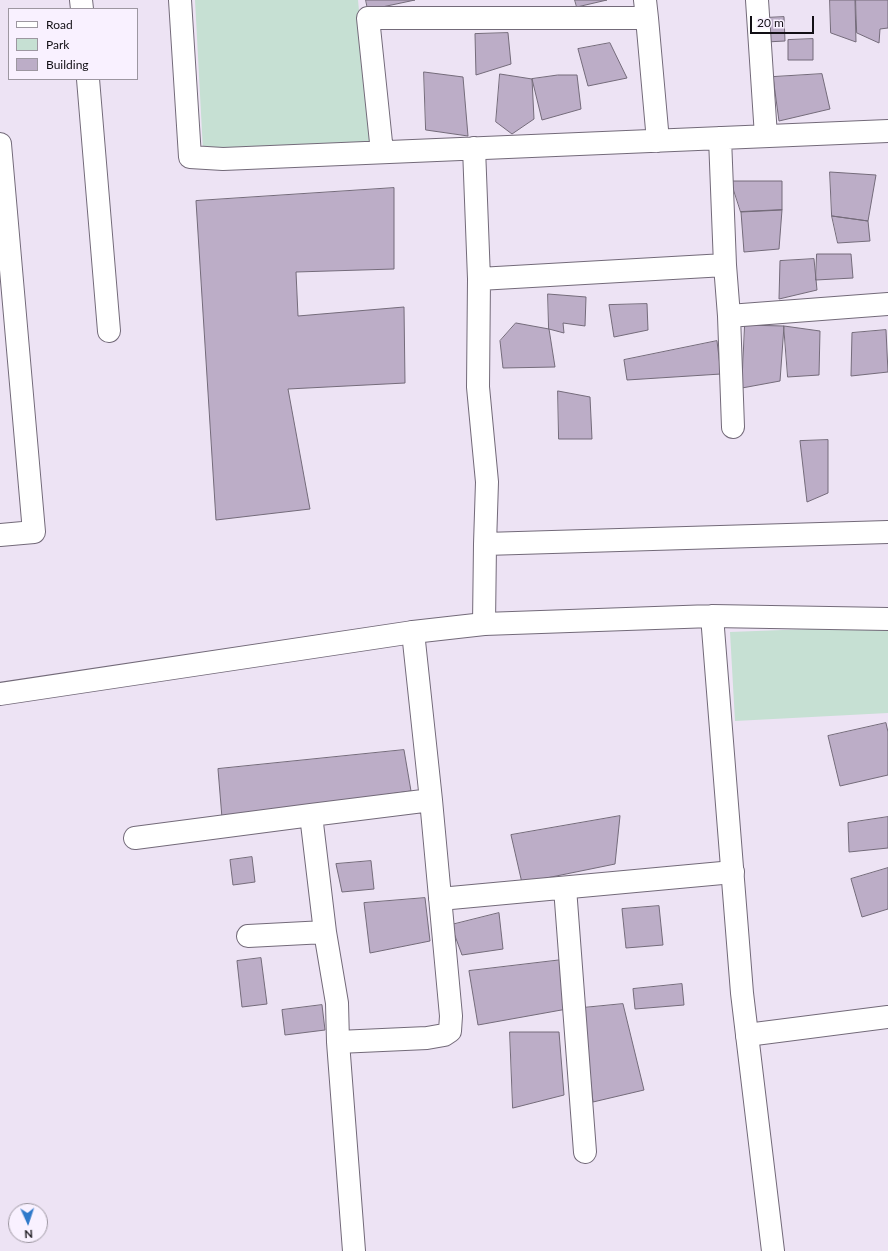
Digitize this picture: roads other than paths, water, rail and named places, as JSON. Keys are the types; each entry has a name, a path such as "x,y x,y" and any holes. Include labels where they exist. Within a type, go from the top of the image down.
{"street":[{"path":"180,0 190,157 223,159 888,131"},
{"path":"757,0 766,136"},
{"path":"382,152 368,18 646,9 658,141"},
{"path":"88,80 109,331"},
{"path":"720,138 733,427"},
{"path":"0,144 34,532 0,535"},
{"path":"474,148 478,279 478,387 487,482 484,624"},
{"path":"478,279 725,265"},
{"path":"729,316 888,304"},
{"path":"485,544 888,532"},
{"path":"712,616 742,993 773,1251"},
{"path":"0,694 413,632 484,624 712,616 888,619"},
{"path":"338,1042 427,1038 444,1035 450,1031 451,1016 431,800 413,632"},
{"path":"135,838 431,800"},
{"path":"311,815 325,932 337,1002 338,1042 354,1251"},
{"path":"440,899 733,872"},
{"path":"565,888 585,1152"},
{"path":"248,936 325,932"},
{"path":"747,1035 888,1017"}]}
